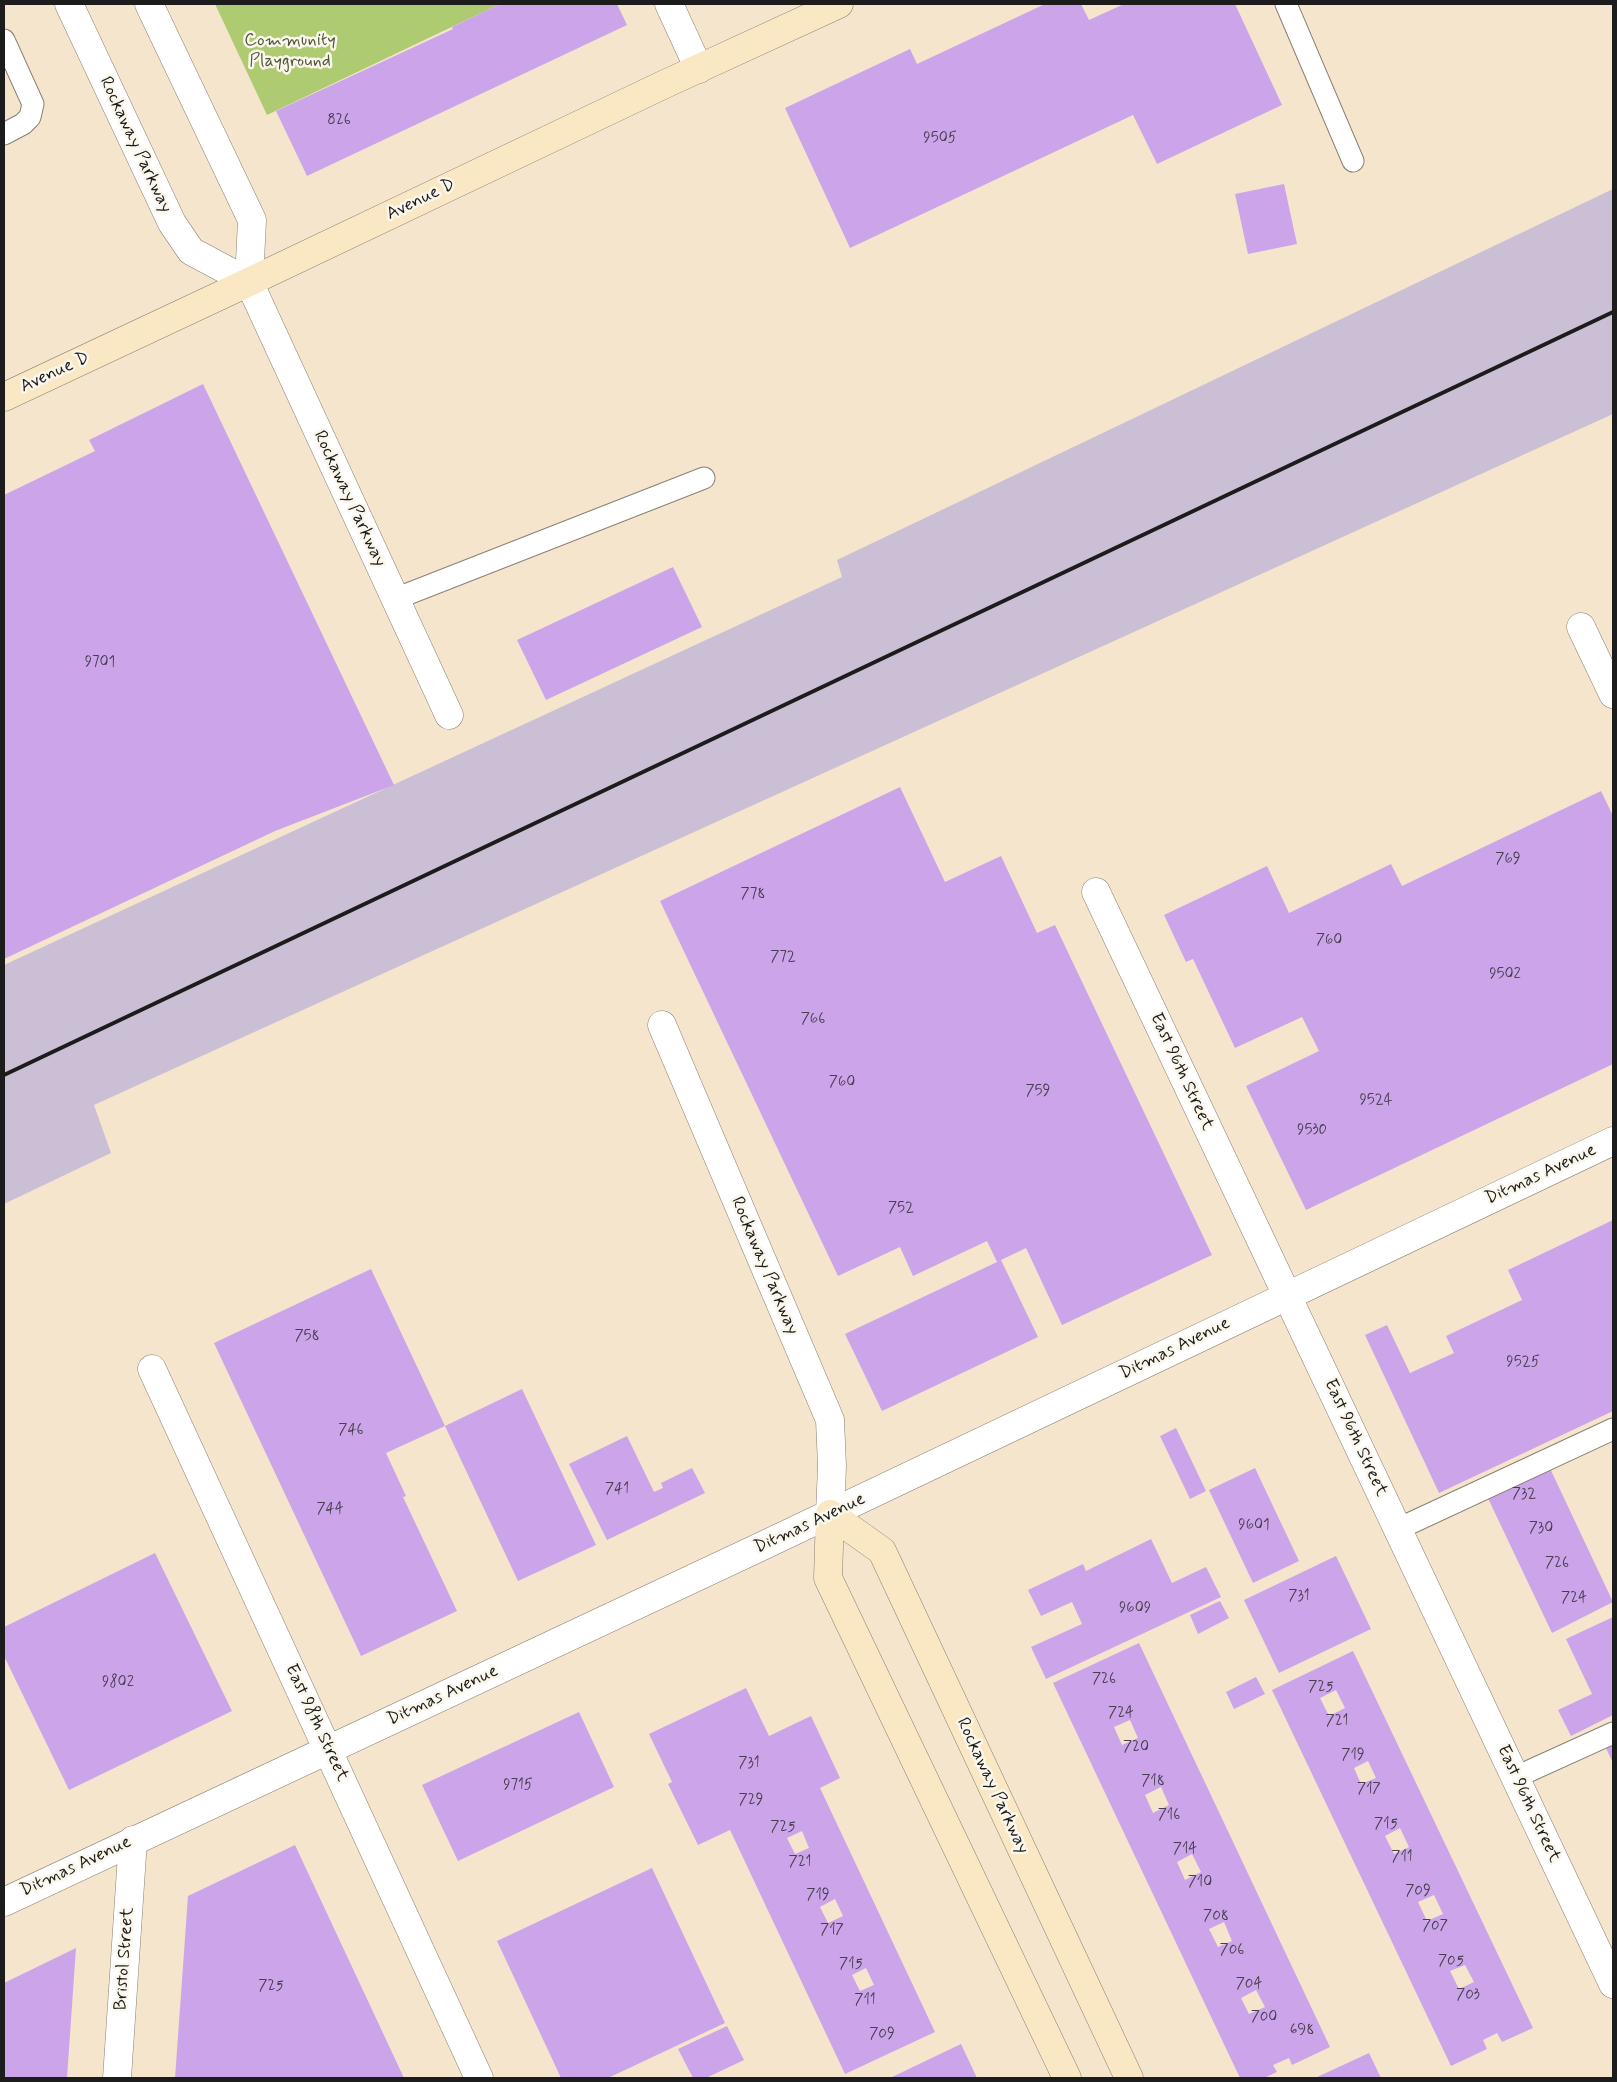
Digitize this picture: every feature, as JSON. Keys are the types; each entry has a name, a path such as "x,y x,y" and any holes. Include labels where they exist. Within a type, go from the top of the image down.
{"street":[{"name":"Rockaway Parkway","path":"69,4 172,223 191,251 250,282"},
{"name":"Rockaway Parkway","path":"149,4 252,220 250,282 448,715"},
{"path":"669,4 699,69"},
{"name":"Avenue D","path":"4,397 838,4"},
{"path":"1581,627 1613,694"},
{"name":"East 96th Street","path":"1096,892 1613,1984"},
{"name":"Rockaway Parkway","path":"662,1025 830,1420 832,1466 828,1578 1067,2078"},
{"name":"Ditmas Avenue","path":"4,1902 830,1514 1613,1141"},
{"name":"East 98th Street","path":"152,1369 479,2078"},
{"name":"Rockaway Parkway","path":"830,1514 882,1552 1129,2078"},
{"name":"Bristol Street","path":"117,2078 133,1840"}],"lane":[{"path":"1286,4 1354,161"},
{"path":"4,40 33,104 30,117 23,124 4,134"},
{"path":"395,599 704,478"},
{"path":"1398,1529 1613,1429"},
{"path":"1516,1777 1613,1733"}],"shaded area":[{"path":"1613,189 1613,414 94,1105 111,1153 4,1204 4,965 842,577 837,560"}],"green space":[{"name":"Community Playground","path":"215,4 500,4 267,115"}],"building":[{"path":"500,4 617,4 627,25 307,176 276,111 453,29 452,27"},
{"path":"1045,4 1081,4 1089,20 1124,4 1235,4 1282,105 1157,164 1133,115 850,248 785,108 910,49 917,64"},
{"path":"1284,184 1297,244 1248,254 1235,194"},
{"path":"203,384 394,785 275,831 4,959 4,495 95,451 89,440"},
{"path":"673,567 702,627 546,700 517,640"},
{"path":"900,787 945,882 1001,856 1037,933 1055,925 1212,1255 1062,1325 1026,1248 1001,1260 1038,1337 882,1411 845,1334 997,1262 987,1241 913,1276 900,1247 838,1276 660,901"},
{"path":"1601,791 1613,816 1613,1064 1306,1210 1246,1086 1319,1051 1302,1017 1235,1048 1193,959 1186,962 1164,915 1267,866 1289,913 1391,864 1402,886"},
{"path":"1613,1220 1613,1411 1439,1493 1365,1335 1387,1325 1410,1373 1454,1353 1446,1336 1522,1300 1508,1270"},
{"path":"371,1269 445,1426 386,1453 406,1496 403,1497 457,1611 361,1656 214,1343"},
{"path":"522,1389 596,1545 518,1581 445,1426"},
{"path":"1176,1428 1206,1491 1190,1499 1160,1436"},
{"path":"627,1436 654,1492 663,1488 661,1483 692,1468 705,1493 607,1540 569,1464"},
{"path":"1547,1462 1613,1602 1552,1633 1485,1492"},
{"path":"1255,1468 1299,1561 1253,1583 1209,1490"},
{"path":"1151,1539 1172,1583 1206,1567 1221,1597 1046,1679 1031,1647 1082,1624 1072,1602 1041,1616 1028,1590 1083,1564 1086,1571"},
{"path":"155,1553 232,1711 69,1790 4,1656 4,1627"},
{"path":"1336,1556 1371,1629 1279,1673 1244,1600"},
{"path":"1220,1601 1229,1618 1198,1634 1190,1615"},
{"path":"1613,1617 1613,1715 1571,1736 1558,1710 1592,1694 1566,1639"},
{"path":"1139,1643 1330,2047 1292,2065 1289,2058 1273,2065 1277,2072 1264,2078 1240,2078 1053,1683","holes":["1130,1720 1138,1738 1122,1745 1114,1727","1161,1787 1169,1805 1153,1813 1145,1795","1192,1854 1201,1872 1185,1880 1177,1862","1224,1922 1232,1941 1218,1947 1209,1929","1256,1990 1265,2007 1249,2014 1241,1998"]},
{"path":"1353,1651 1533,2028 1502,2042 1497,2033 1483,2040 1487,2049 1451,2066 1272,1690","holes":["1336,1690 1345,1708 1329,1716 1320,1698","1368,1761 1376,1778 1361,1784 1354,1768","1400,1828 1409,1847 1394,1854 1385,1836","1434,1895 1443,1914 1427,1921 1418,1902","1465,1965 1474,1982 1459,1989 1450,1971"]},
{"path":"1256,1677 1265,1694 1234,1709 1226,1692"},
{"path":"746,1688 769,1736 811,1716 840,1778 820,1788 935,2032 845,2074 730,1830 698,1845 668,1784 672,1782 649,1734","holes":["802,1831 809,1848 795,1854 787,1838","835,1899 843,1916 828,1923 820,1907","866,1968 874,1985 860,1991 852,1975"]},
{"path":"579,1712 614,1787 458,1861 422,1785"},
{"path":"1613,1740 1613,1763 1604,1744"},
{"path":"295,1845 404,2078 175,2078 188,1896"},
{"path":"652,1868 725,2023 608,2078 561,2078 497,1941"},
{"path":"76,1948 67,2078 4,2078 4,1983"},
{"path":"727,2026 744,2060 706,2078 693,2078 678,2049"},
{"path":"961,2044 977,2078 890,2078"},
{"path":"1369,2053 1381,2078 1315,2078"}],"railway":[{"path":"4,1075 1613,312"}]}
